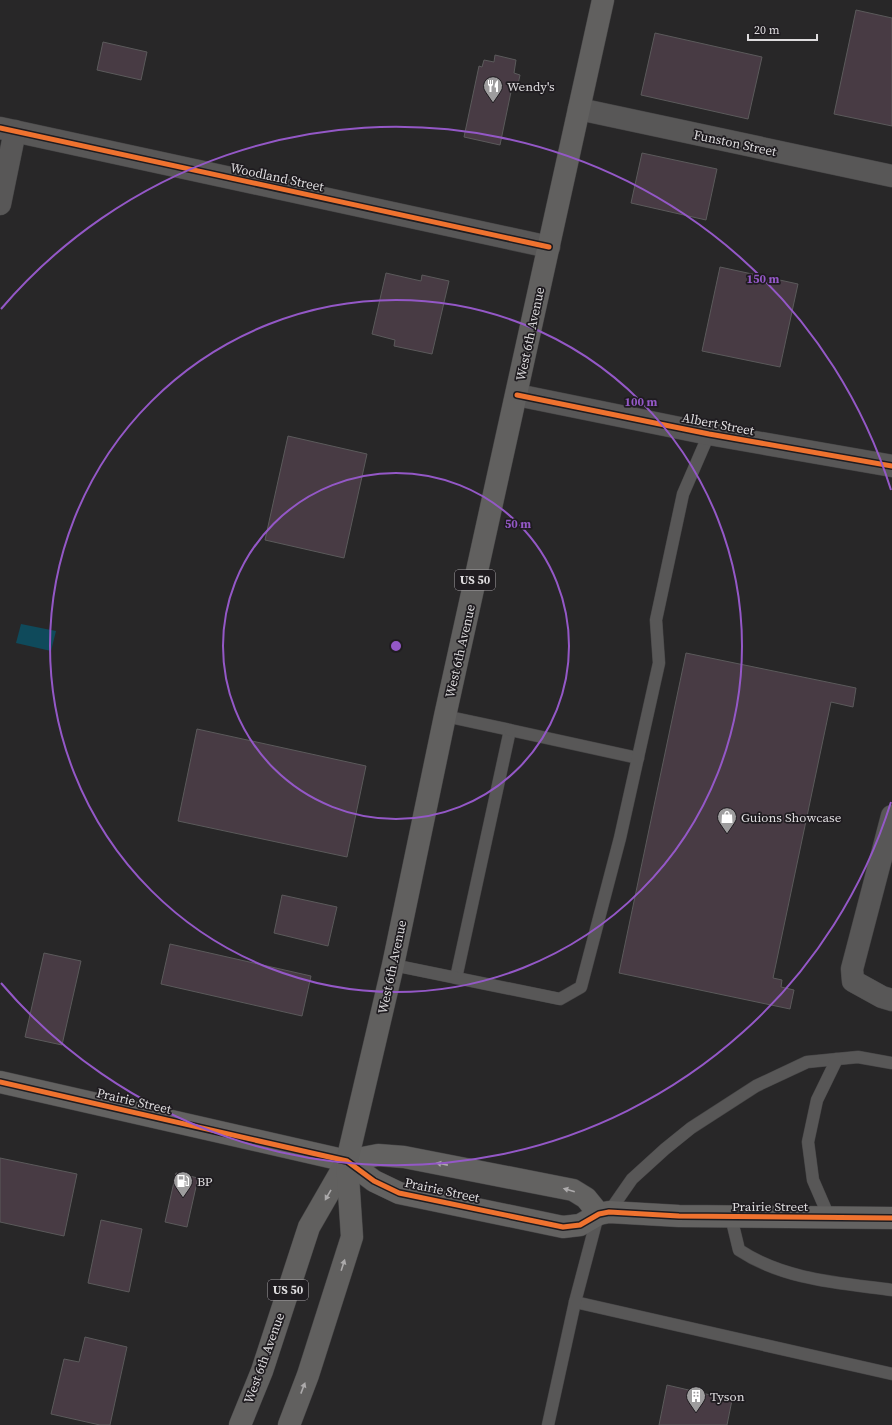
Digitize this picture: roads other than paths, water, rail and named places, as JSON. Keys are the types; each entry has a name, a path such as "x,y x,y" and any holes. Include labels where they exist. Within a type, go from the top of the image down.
{"main road":[{"name":"West 6th Avenue","path":"240,1425 262,1370 309,1227 347,1161 393,964 445,716 603,0"},
{"name":"Prairie Street","path":"0,1082 347,1161 374,1181 399,1193 563,1227 580,1224 604,1213 731,1217 892,1218"},
{"name":"Prairie Street","path":"347,1161 378,1155 404,1157 572,1190 586,1198 604,1213"},
{"name":"West 6th Avenue","path":"289,1425 308,1375 352,1237 347,1161"}],"street":[{"name":"Funston Street","path":"579,109 892,176"},
{"name":"Woodland Street","path":"8,130 549,247"},
{"path":"0,204 8,130"},
{"name":"Albert Street","path":"517,395 709,434 892,466"},
{"path":"892,816 852,969 853,981 882,997 892,1000"}],"lane":[{"path":"393,964 560,999 581,987 620,838 659,663 656,620 683,494 709,434"},
{"path":"445,716 638,758"},
{"path":"456,978 510,730"},
{"path":"548,1425 575,1302 604,1213 632,1179 692,1128 756,1086 807,1062 858,1057 892,1063"},
{"path":"829,1217 812,1180 808,1142 817,1100 837,1059"},
{"path":"731,1217 740,1250 756,1261 809,1279 892,1290"},
{"path":"575,1302 892,1374"}],"water":[{"path":"21,624 56,631 51,651 16,643"}],"place":[{"name":"Wendy's","path":"493,103"},
{"name":"Guions Showcase","path":"727,834"},
{"name":"BP","path":"183,1198"},
{"name":"Tyson","path":"696,1413"}]}
